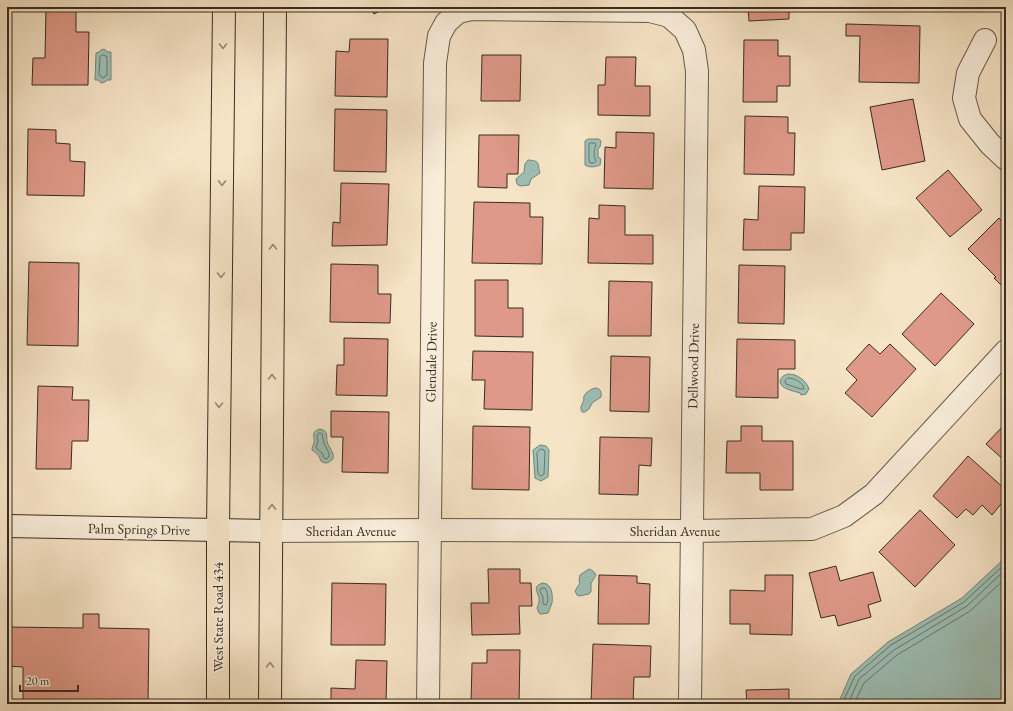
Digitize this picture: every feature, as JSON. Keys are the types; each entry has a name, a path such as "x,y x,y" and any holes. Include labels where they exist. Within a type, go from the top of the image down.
{"main road":[{"name":"West State Road 434","path":"218,704 218,530 224,7"},
{"path":"270,704 275,7"}],"street":[{"name":"Dellwood Drive","path":"446,23 458,12 472,9 650,11 669,16 685,30 694,50 697,71 690,704"},
{"name":"Glendale Drive","path":"428,704 435,63 439,36 446,23"},
{"path":"985,40 968,73 964,98 970,119 990,144 1006,159"},
{"name":"Sheridan Avenue","path":"272,531 692,531 812,529 844,516 874,494 1006,351"},
{"name":"Palm Springs Drive","path":"7,526 272,531"}],"water":[{"path":"104,49 111,52 111,80 101,83 98,80 95,80 96,53"},
{"path":"588,139 599,139 601,141 598,149 598,157 601,159 600,165 595,167 585,165 585,141"},
{"path":"528,160 538,163 540,173 531,179 529,185 520,186 517,184 516,179 524,172 525,164"},
{"path":"788,374 798,376 806,383 809,389 806,394 801,395 800,393 782,386 780,380 783,376"},
{"path":"595,388 600,391 601,397 592,403 589,409 582,412 581,407 584,396 586,393"},
{"path":"320,429 325,431 327,442 333,454 333,459 327,463 322,462 312,450 314,433"},
{"path":"540,445 546,446 549,450 548,477 541,481 535,478 533,450"},
{"path":"1006,557 1006,704 838,704 851,674 888,642 962,598"},
{"path":"589,569 596,575 591,583 591,592 589,594 579,596 575,591 580,583 580,575"},
{"path":"543,583 548,585 550,588 552,593 552,603 548,613 541,614 537,608 539,598 536,588"}],"building":[{"path":"46,7 76,7 76,32 89,32 88,85 32,85 33,58 45,58"},
{"path":"370,7 387,7 374,14"},
{"path":"748,7 789,7 789,19 749,21"},
{"path":"846,24 920,26 919,83 859,82 860,36 846,36"},
{"path":"350,39 388,39 387,97 335,96 336,51 349,52"},
{"path":"744,40 778,40 778,56 790,56 790,86 777,86 777,102 743,102"},
{"path":"482,55 521,55 520,101 481,101"},
{"path":"606,57 636,57 635,86 650,86 650,116 598,115 598,85 605,85"},
{"path":"913,99 925,161 882,170 870,107"},
{"path":"335,109 387,110 386,172 334,171"},
{"path":"745,116 788,117 788,133 795,133 794,175 744,174"},
{"path":"28,129 56,130 56,143 70,144 70,161 85,162 84,196 27,195"},
{"path":"616,132 654,133 653,189 604,188 605,147 616,148"},
{"path":"479,135 519,135 518,174 507,174 507,188 478,187"},
{"path":"948,170 982,210 950,237 916,198"},
{"path":"341,183 389,184 387,245 332,246 333,222 340,223"},
{"path":"759,186 805,187 804,233 791,233 791,250 743,250 744,219 758,220"},
{"path":"474,202 530,203 530,217 543,217 542,264 472,263"},
{"path":"599,205 625,206 625,235 653,235 653,264 588,263 589,218 599,219"},
{"path":"999,218 1006,225 1006,290 994,278 996,277 968,249"},
{"path":"29,262 79,263 78,346 27,345"},
{"path":"331,264 378,265 378,294 391,294 390,323 330,322"},
{"path":"739,265 785,266 784,324 738,323"},
{"path":"475,280 508,280 508,308 523,308 523,337 475,336"},
{"path":"609,281 652,282 651,336 608,336"},
{"path":"941,293 974,324 935,366 902,334"},
{"path":"344,338 388,339 387,396 336,395 337,365 344,365"},
{"path":"737,339 795,340 795,369 778,369 778,398 736,397"},
{"path":"869,344 880,354 890,344 916,369 872,417 845,393 857,380 846,369"},
{"path":"473,351 533,352 532,410 484,409 485,380 472,380"},
{"path":"611,356 650,357 649,412 610,411"},
{"path":"38,386 73,387 72,400 89,400 88,441 72,441 71,469 36,469"},
{"path":"331,411 389,412 388,473 342,472 343,437 331,437"},
{"path":"1006,423 1006,462 986,444"},
{"path":"473,426 530,427 529,490 472,489"},
{"path":"741,426 762,426 762,441 793,441 793,490 760,490 760,473 726,473 727,441 741,441"},
{"path":"600,437 652,438 651,466 639,465 638,495 599,494"},
{"path":"968,456 1006,490 1006,498 992,515 982,505 973,515 966,509 957,518 933,496"},
{"path":"920,510 955,545 915,587 879,552"},
{"path":"836,566 840,581 873,572 881,601 868,605 871,617 838,626 835,615 821,618 809,573"},
{"path":"488,569 520,569 520,583 531,583 532,606 519,606 520,634 472,635 471,603 489,603"},
{"path":"599,575 637,576 637,583 650,584 649,624 598,624"},
{"path":"765,575 793,575 792,635 750,634 750,624 730,624 730,590 765,591"},
{"path":"332,583 386,584 385,645 331,645"},
{"path":"83,614 99,614 99,628 149,629 148,704 23,704 23,667 7,666 7,627 83,628"},
{"path":"593,644 651,646 650,677 634,677 633,704 591,704"},
{"path":"487,650 520,650 519,704 471,704 472,663 487,663"},
{"path":"356,660 387,661 386,704 331,704 331,688 355,689"},
{"path":"789,689 789,704 747,704 746,690"}]}
